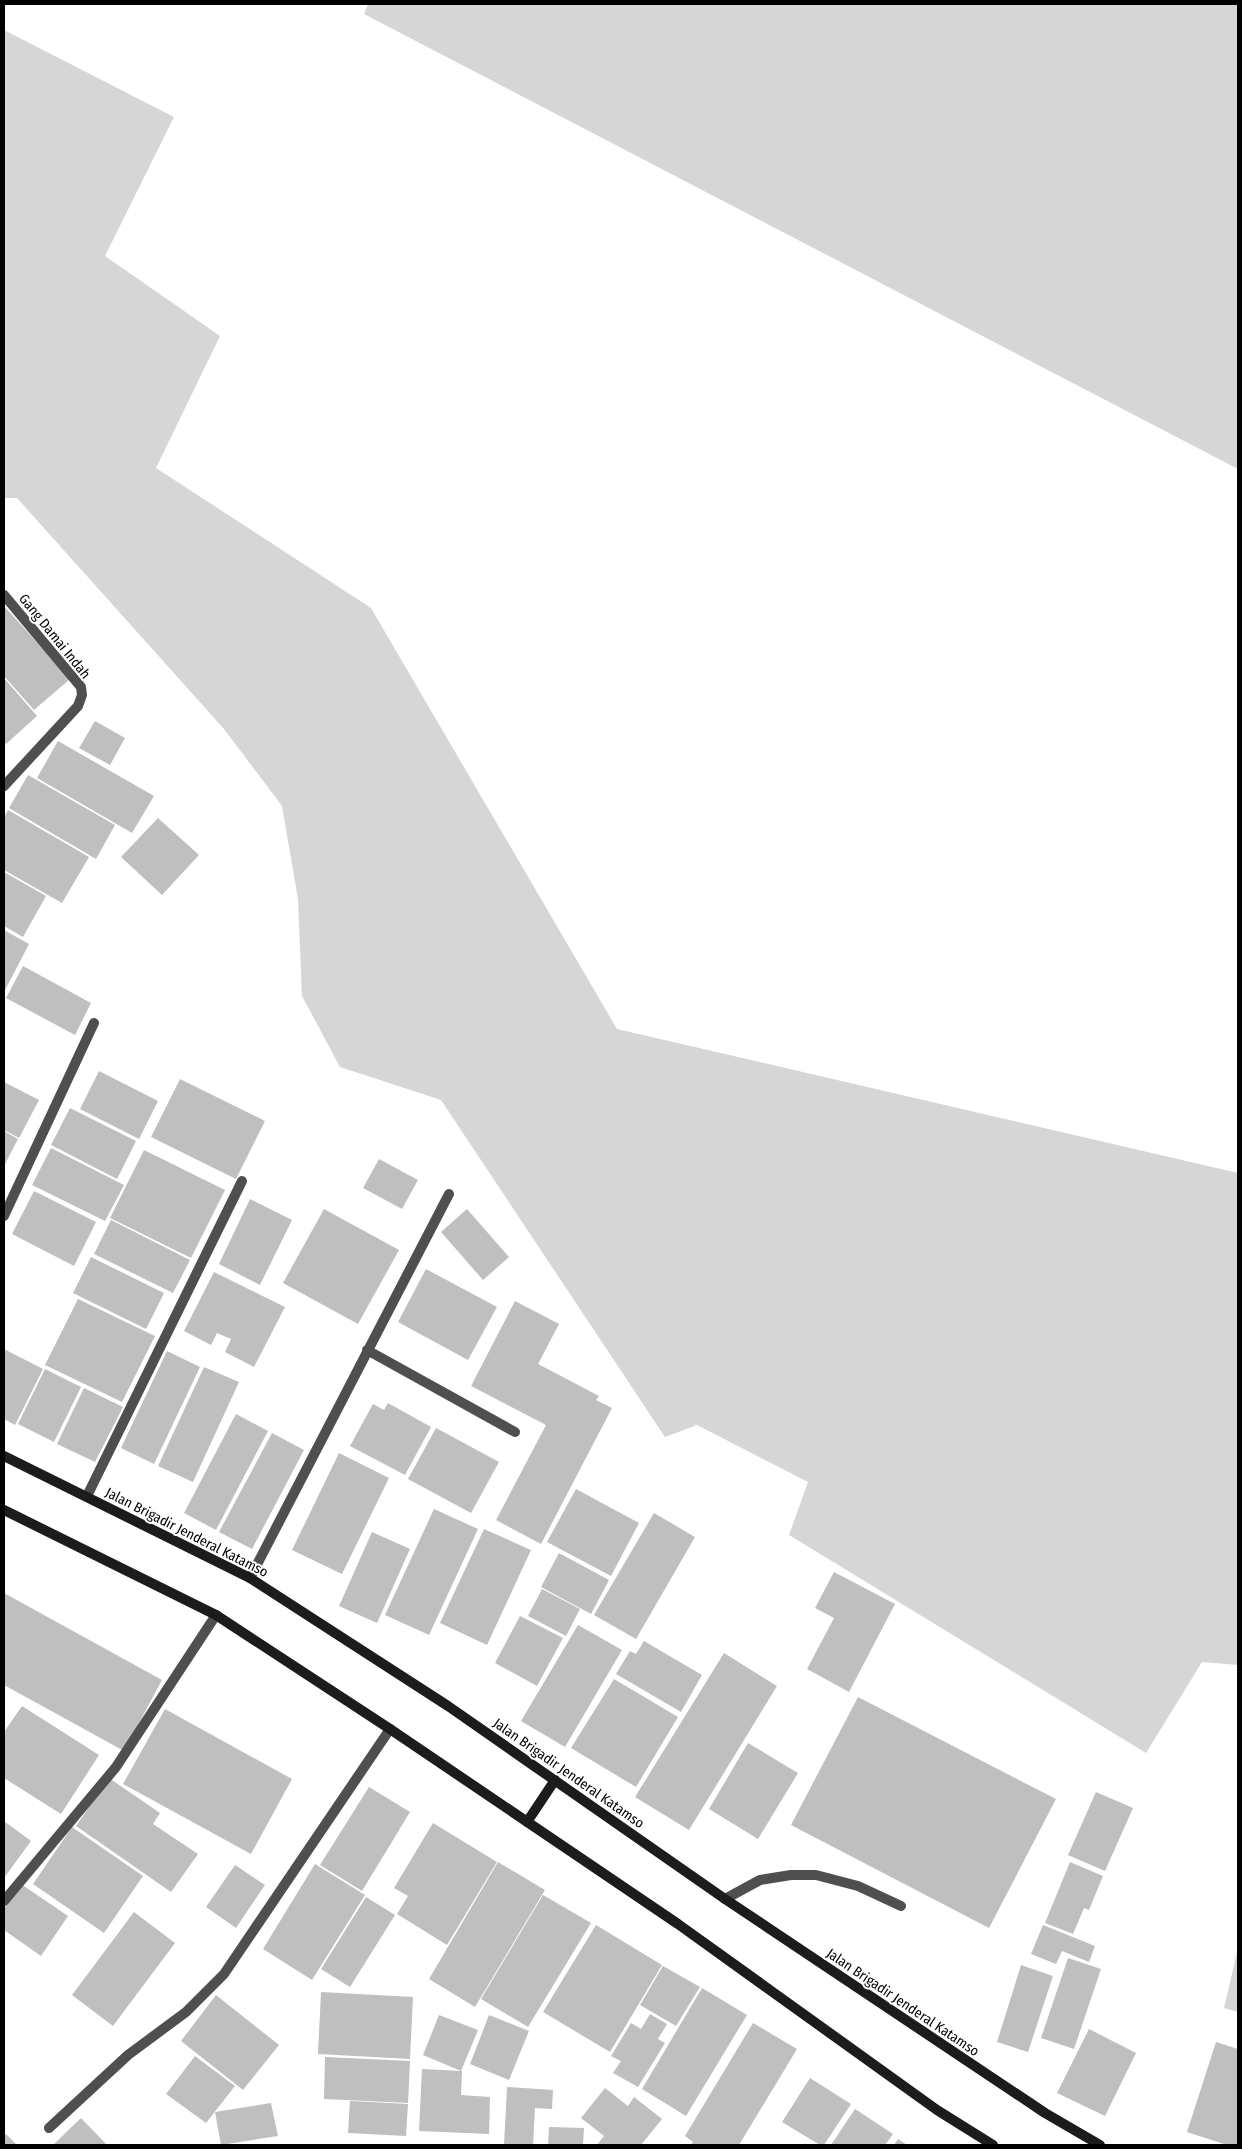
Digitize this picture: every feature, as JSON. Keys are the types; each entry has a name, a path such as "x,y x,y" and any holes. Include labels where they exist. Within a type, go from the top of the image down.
{"main road":[{"name":"Jalan Brigadir Jenderal Katamso","path":"4,1456 250,1578 448,1706 725,1899 1045,2113 1100,2145"},
{"path":"4,1510 216,1614 678,1924 937,2110 993,2145"},
{"path":"527,1822 555,1780"}],"street":[{"name":"Gang Damai Indah","path":"4,596 81,687 82,695 78,706 4,786"},
{"path":"4,1216 94,1023"},
{"path":"87,1496 242,1181"},
{"path":"250,1578 449,1194"},
{"path":"367,1350 515,1432"},
{"path":"4,1901 116,1767 216,1614"},
{"path":"49,2128 128,2055 186,2012 224,1974 390,1729"},
{"path":"725,1899 760,1880 791,1875 816,1875 858,1886 901,1906"}],"shaded area":[{"path":"368,4 1238,4 1238,469 364,14"},
{"path":"4,30 174,117 105,256 220,336 156,468 371,608 617,1029 1238,1173 1238,1665 1202,1662 1146,1753 789,1535 808,1482 697,1425 665,1437 441,1100 340,1067 302,996 298,899 282,806 224,729 17,498 4,498"},
{"path":"1238,1948 1238,2012 1224,2008"}],"building":[{"path":"4,606 70,679 34,710 4,676"},
{"path":"4,678 37,716 6,744 4,742"},
{"path":"95,721 125,738 110,765 79,748"},
{"path":"58,741 154,796 132,833 37,778"},
{"path":"28,775 115,825 96,859 9,808"},
{"path":"8,810 89,857 62,903 4,870 4,818"},
{"path":"158,818 199,855 162,895 121,857"},
{"path":"4,872 46,896 23,937 4,926"},
{"path":"4,930 29,944 4,992"},
{"path":"23,966 91,1003 75,1035 6,998"},
{"path":"99,1071 158,1101 139,1139 80,1109"},
{"path":"180,1079 265,1121 236,1179 151,1137"},
{"path":"4,1082 39,1100 19,1138 4,1130"},
{"path":"70,1108 136,1141 117,1179 51,1145"},
{"path":"4,1131 18,1139 4,1166"},
{"path":"51,1148 124,1185 105,1221 32,1185"},
{"path":"144,1150 225,1190 191,1258 110,1218"},
{"path":"379,1159 418,1180 402,1209 363,1188"},
{"path":"34,1191 96,1222 74,1266 12,1234"},
{"path":"250,1199 292,1220 260,1285 219,1264"},
{"path":"324,1209 399,1250 358,1324 283,1283"},
{"path":"467,1209 509,1257 483,1280 441,1232"},
{"path":"111,1220 190,1260 173,1293 94,1254"},
{"path":"91,1257 164,1293 146,1329 73,1293"},
{"path":"426,1269 497,1307 468,1360 398,1322"},
{"path":"214,1272 285,1307 254,1367 225,1352 231,1339 217,1333 211,1345 184,1331"},
{"path":"78,1299 155,1336 122,1402 45,1365"},
{"path":"515,1301 559,1324 538,1364 599,1396 596,1400 612,1408 541,1544 496,1520 546,1425 471,1386"},
{"path":"4,1349 43,1369 15,1425 4,1419"},
{"path":"167,1351 200,1367 154,1464 121,1448"},
{"path":"204,1367 239,1382 193,1482 158,1466"},
{"path":"45,1369 81,1387 54,1442 18,1424"},
{"path":"84,1388 123,1407 95,1462 57,1444"},
{"path":"388,1403 431,1427 405,1475 350,1446 373,1404 384,1410"},
{"path":"236,1414 268,1431 216,1530 184,1513"},
{"path":"436,1428 499,1462 471,1513 408,1479"},
{"path":"272,1433 304,1450 252,1549 219,1532"},
{"path":"339,1453 389,1478 342,1574 292,1550"},
{"path":"576,1489 639,1523 611,1576 547,1542"},
{"path":"434,1509 478,1529 429,1635 385,1615"},
{"path":"654,1513 695,1537 636,1639 594,1615"},
{"path":"484,1529 531,1550 487,1645 440,1623"},
{"path":"372,1532 410,1549 377,1623 339,1606"},
{"path":"559,1553 609,1580 591,1614 541,1587"},
{"path":"834,1572 895,1604 849,1692 807,1669 834,1618 815,1608"},
{"path":"542,1589 580,1609 566,1636 528,1616"},
{"path":"4,1593 162,1680 124,1751 4,1685"},
{"path":"520,1616 563,1638 537,1686 495,1663"},
{"path":"578,1625 622,1650 565,1747 521,1721"},
{"path":"644,1641 702,1675 681,1712 616,1674 630,1651 636,1654"},
{"path":"724,1653 777,1686 689,1830 635,1797"},
{"path":"614,1679 678,1717 636,1787 571,1748"},
{"path":"858,1697 1056,1799 989,1928 791,1825"},
{"path":"22,1706 99,1755 61,1814 4,1778 4,1732"},
{"path":"165,1709 292,1779 251,1854 123,1784"},
{"path":"748,1743 798,1773 758,1839 709,1809"},
{"path":"109,1778 160,1813 153,1824 198,1854 171,1892 76,1826"},
{"path":"369,1787 410,1812 362,1891 320,1865"},
{"path":"1096,1792 1133,1808 1105,1871 1068,1855"},
{"path":"4,1821 31,1841 4,1878"},
{"path":"433,1823 497,1862 447,1945 397,1914 408,1896 394,1888"},
{"path":"72,1827 143,1876 104,1933 33,1884"},
{"path":"498,1862 545,1890 475,2007 429,1979"},
{"path":"1070,1862 1103,1876 1089,1910 1084,1908 1073,1934 1045,1923"},
{"path":"315,1864 365,1895 312,1980 263,1949"},
{"path":"235,1865 265,1885 236,1928 206,1907"},
{"path":"21,1884 68,1916 41,1956 4,1930 4,1909"},
{"path":"543,1895 591,1923 528,2027 481,1999"},
{"path":"366,1897 395,1915 350,1987 321,1969"},
{"path":"134,1912 175,1943 113,2026 72,1995"},
{"path":"596,1925 662,1965 610,2052 543,2012"},
{"path":"1043,1925 1095,1946 1089,1962 1062,1951 1056,1964 1031,1954"},
{"path":"1068,1958 1101,1969 1074,2049 1041,2038"},
{"path":"1021,1965 1053,1976 1028,2052 997,2042"},
{"path":"663,1966 700,1987 676,2026 640,2005"},
{"path":"702,1988 747,2015 686,2116 642,2089"},
{"path":"321,1992 413,1997 410,2059 318,2054"},
{"path":"216,1995 279,2045 243,2090 181,2041"},
{"path":"650,2014 667,2024 658,2039 665,2043 638,2087 613,2073 621,2061 611,2056 631,2023 641,2029"},
{"path":"439,2015 478,2030 461,2071 423,2055"},
{"path":"489,2015 529,2031 509,2080 470,2064"},
{"path":"753,2023 797,2049 739,2145 691,2145 693,2142 685,2136"},
{"path":"1089,2029 1136,2053 1105,2116 1057,2093"},
{"path":"1216,2042 1238,2049 1238,2145 1227,2145 1187,2132"},
{"path":"195,2056 235,2086 206,2123 166,2094"},
{"path":"325,2057 410,2061 408,2103 324,2099"},
{"path":"422,2069 462,2071 461,2095 490,2097 489,2134 419,2131"},
{"path":"810,2078 851,2104 824,2145 820,2145 782,2122"},
{"path":"507,2087 553,2090 552,2109 535,2108 533,2145 504,2145"},
{"path":"605,2088 628,2106 634,2097 662,2119 641,2145 597,2145 604,2136 581,2118"},
{"path":"350,2101 408,2104 406,2136 348,2133"},
{"path":"271,2103 278,2136 221,2145 215,2112"},
{"path":"855,2109 893,2134 885,2145 831,2145"},
{"path":"81,2118 107,2145 53,2145"},
{"path":"549,2127 584,2128 583,2145 548,2145"},
{"path":"6,2134 17,2145 4,2145 4,2136"},
{"path":"898,2139 907,2145 894,2145"}]}
